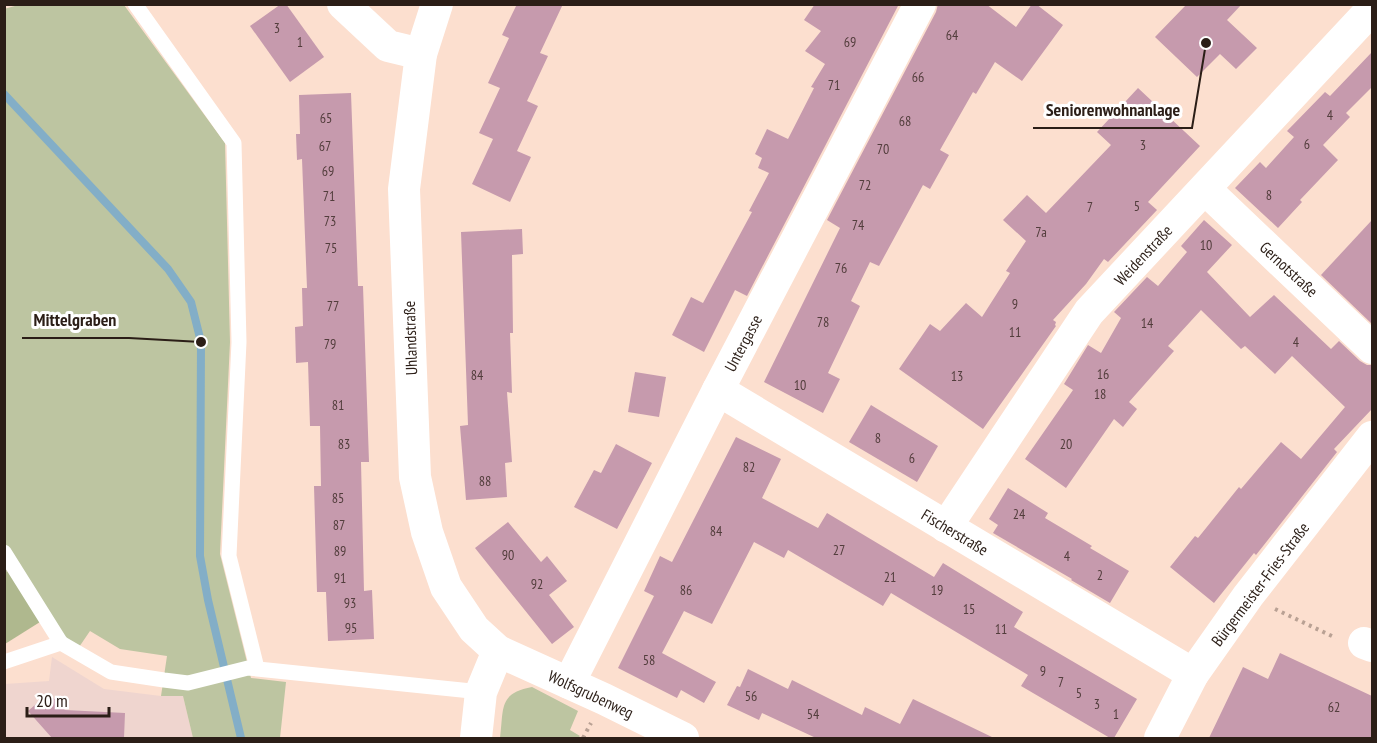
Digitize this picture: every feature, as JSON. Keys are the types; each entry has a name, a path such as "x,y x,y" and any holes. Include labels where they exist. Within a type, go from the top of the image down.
{"street":[{"path":"343,4 388,46 421,54"},
{"name":"Uhlandstraße","path":"437,4 421,54 404,189 415,477 427,532 446,588 474,629 498,651"},
{"name":"Untergasse","path":"569,683 718,390 920,4"},
{"name":"Weidenstraße","path":"946,527 1089,312 1372,9"},
{"name":"Gernotstraße","path":"1205,189 1372,348"},
{"name":"Fischerstraße","path":"718,390 1193,674"},
{"name":"Bürgermeister-Fries-Straße","path":"1160,738 1193,674 1248,596 1372,437"},
{"path":"476,738 481,693 498,651"},
{"name":"Wolfsgrubenweg","path":"498,651 683,738"}],"lane":[{"path":"135,4 234,143 238,342 229,556 252,668"},
{"path":"4,552 61,643 111,672 188,683 252,668 481,693"},
{"path":"4,662 61,643"}],"path":[{"path":"1248,596 1353,647 1368,645"}],"shaded area":[{"path":"52,657 104,689 161,696 183,696 193,738 5,738 5,684 49,681"}],"green space":[{"path":"22,4 124,5 225,143 230,342 220,554 251,678 286,682 280,738 193,738 183,696 161,696 167,656 120,649 90,631 75,653 8,571 5,573 4,9"},
{"path":"8,571 40,622 5,644 4,573"},
{"path":"532,687 578,711 570,730 580,736 578,738 500,738 503,711 508,698 513,693"}],"building":[{"path":"281,4 286,4 324,57 290,82 250,26"},
{"path":"517,4 563,4 540,53 548,56 527,101 538,106 517,151 531,157 510,202 472,184 493,139 479,133 500,88 488,83 509,38 502,35"},
{"path":"815,4 899,4 747,296 735,290 704,352 672,335 691,297 703,303 752,212 749,211 769,173 758,168 762,158 755,154 767,129 788,139 814,88 811,87 825,64 805,51 821,31 804,20"},
{"path":"938,4 986,4 1016,27 1032,4 1036,4 1063,25 1022,81 995,62 976,94 973,92 940,150 949,155 930,189 923,185 879,266 870,262 851,301 860,306 828,373 840,379 823,413 764,382 840,228 827,220 936,12"},
{"path":"1187,4 1242,4 1227,20 1257,48 1236,69 1220,54 1197,77 1155,37"},
{"path":"1372,52 1372,87 1346,113 1350,117 1323,145 1338,160 1300,200 1302,202 1278,228 1235,188 1260,162 1266,168 1294,137 1287,131 1325,92 1330,96"},
{"path":"1138,88 1200,146 1148,202 1157,210 1108,262 1104,259 1086,284 1053,320 1056,326 983,429 899,369 930,324 940,331 966,303 982,317 1010,273 1006,271 1026,241 1003,220 1027,195 1046,213 1111,145 1097,132"},
{"path":"351,93 358,286 363,286 369,462 361,462 364,591 372,590 374,639 328,641 326,592 317,592 314,486 321,486 320,426 310,426 308,362 296,363 295,327 303,326 302,288 307,288 302,159 297,160 296,134 300,134 299,95"},
{"path":"1204,220 1232,245 1207,272 1250,317 1274,295 1331,349 1339,341 1360,361 1372,365 1372,409 1334,449 1337,452 1256,555 1254,553 1214,603 1170,567 1195,536 1198,538 1239,487 1241,489 1281,442 1301,459 1345,407 1292,356 1275,374 1245,346 1241,349 1201,310 1168,346 1174,351 1129,402 1137,409 1123,427 1114,419 1066,488 1025,459 1073,390 1064,384 1088,345 1101,353 1121,318 1114,312 1147,277 1158,286 1187,252 1181,246"},
{"path":"1372,220 1372,324 1321,275"},
{"path":"522,229 523,254 512,255 513,333 510,333 512,393 507,392 512,462 505,463 507,497 466,500 460,426 468,425 461,232"},
{"path":"635,372 666,377 659,417 628,412"},
{"path":"871,405 938,446 917,482 849,442"},
{"path":"736,437 781,459 762,498 818,528 827,513 934,577 943,563 1023,612 1014,627 1137,699 1114,738 1110,738 1021,686 1028,675 891,593 883,606 788,550 784,558 754,542 712,624 684,611 662,653 716,682 704,703 681,690 677,698 618,668 654,596 644,591 660,556 672,562"},
{"path":"616,444 652,463 617,529 574,507 594,470 601,473"},
{"path":"1008,488 1048,513 1045,518 1129,571 1110,603 993,533 998,525 989,519"},
{"path":"508,522 541,562 547,556 567,581 549,595 574,627 552,644 475,548"},
{"path":"1280,653 1372,696 1372,738 1209,738 1243,667 1268,679"},
{"path":"748,669 788,689 792,680 862,715 865,707 900,724 913,699 994,738 816,738 762,713 759,720 727,705 737,686 740,687"},
{"path":"49,693 65,710 125,713 124,738 52,738 28,711"}],"waterway":[{"path":"4,94 168,269 191,302 201,342 200,556 208,600 241,738"}],"place":[{"name":"Seniorenwohnanlage","path":"1206,43"},
{"name":"Mittelgraben","path":"201,342"}]}
